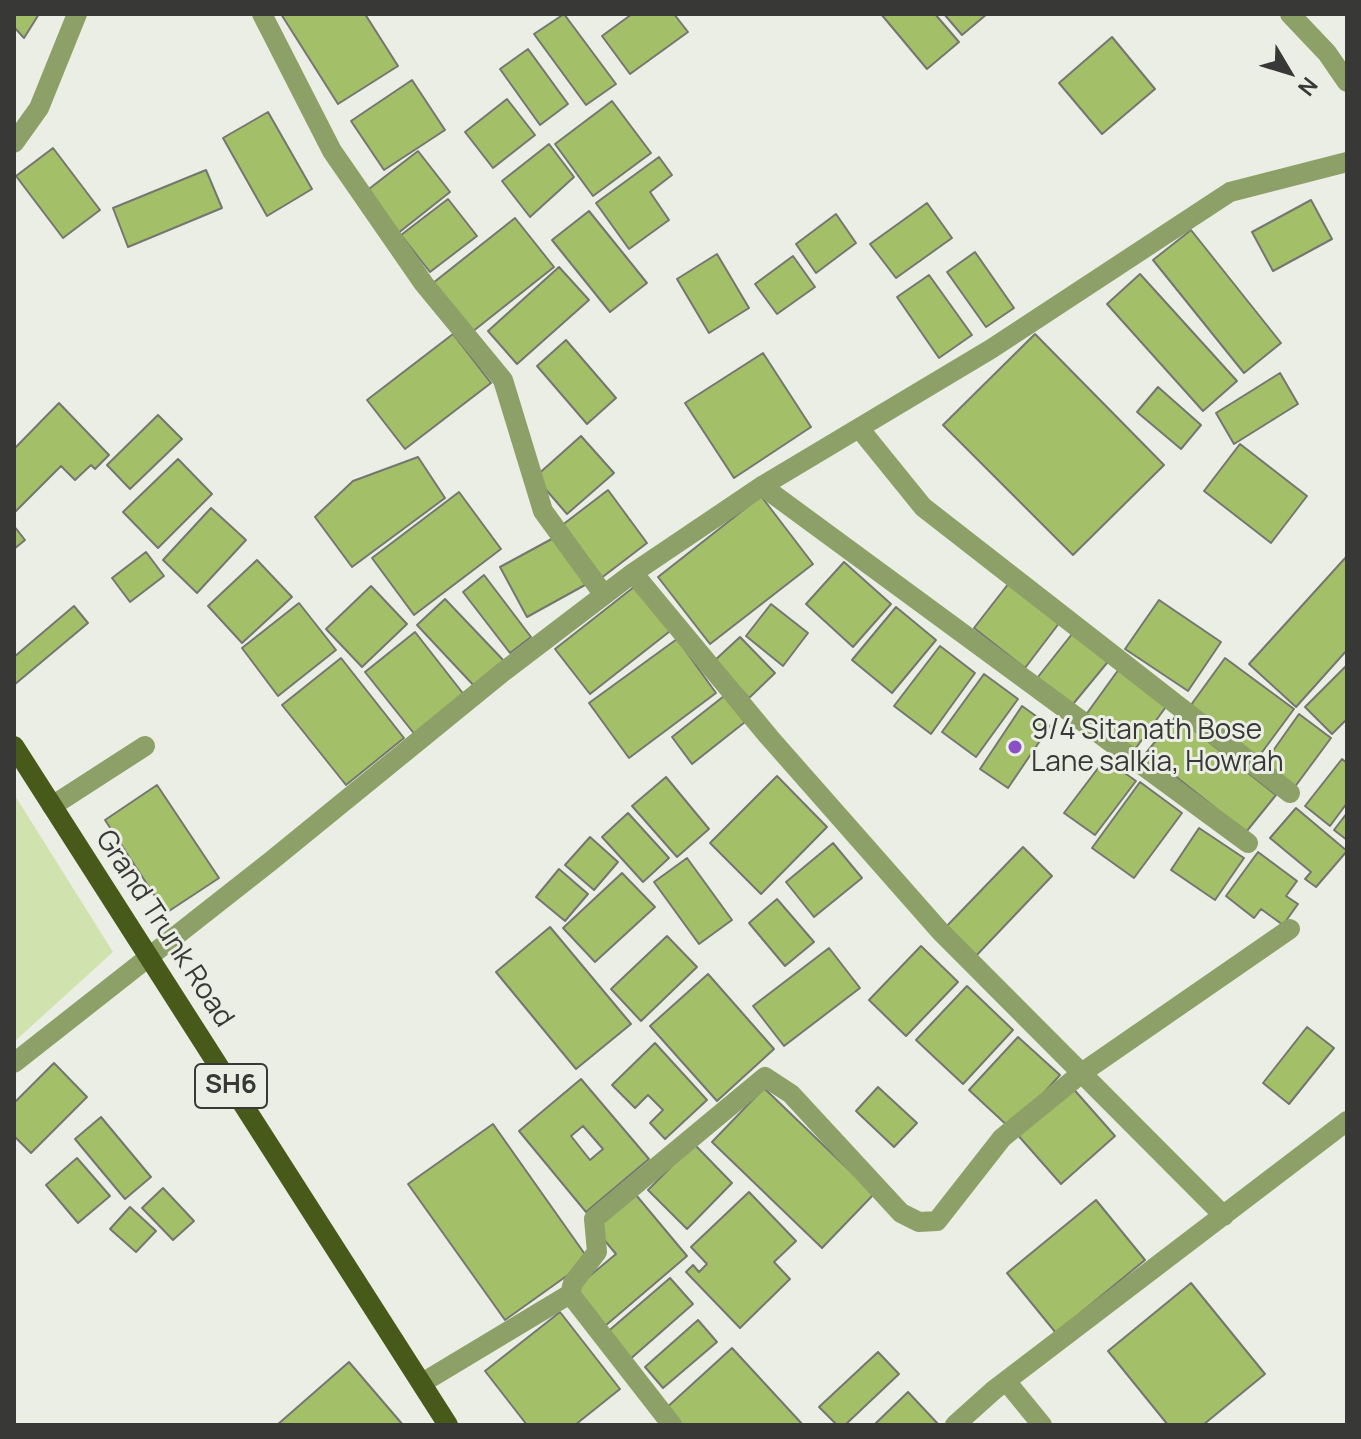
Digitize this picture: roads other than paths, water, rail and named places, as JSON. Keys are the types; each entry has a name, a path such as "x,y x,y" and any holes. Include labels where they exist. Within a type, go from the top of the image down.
{"main road":[{"name":"Grand Trunk Road","path":"14,746 448,1425"}],"street":[{"path":"14,143 39,108 77,14"},
{"path":"262,14 332,151 424,284 503,380 543,511 604,595"},
{"path":"1290,14 1327,53 1347,82"},
{"path":"14,1063 503,672 633,573 762,486 991,349 1230,192 1347,162"},
{"path":"859,428 923,507 1290,793"},
{"path":"762,486 1248,843"},
{"path":"633,573 769,737 940,931 1224,1216"},
{"path":"52,806 145,746"},
{"path":"422,1383 570,1294 573,1283 597,1252 594,1219 765,1077 791,1094 901,1213 919,1222 937,1221 1002,1138 1083,1072 1290,929"},
{"path":"955,1425 1006,1381 1347,1121"},
{"path":"570,1294 672,1425"},
{"path":"1006,1381 1042,1425"}],"place":[{"name":"9/4 Sitanath Bose Lane salkia, Howrah","path":"1015,747"}]}
